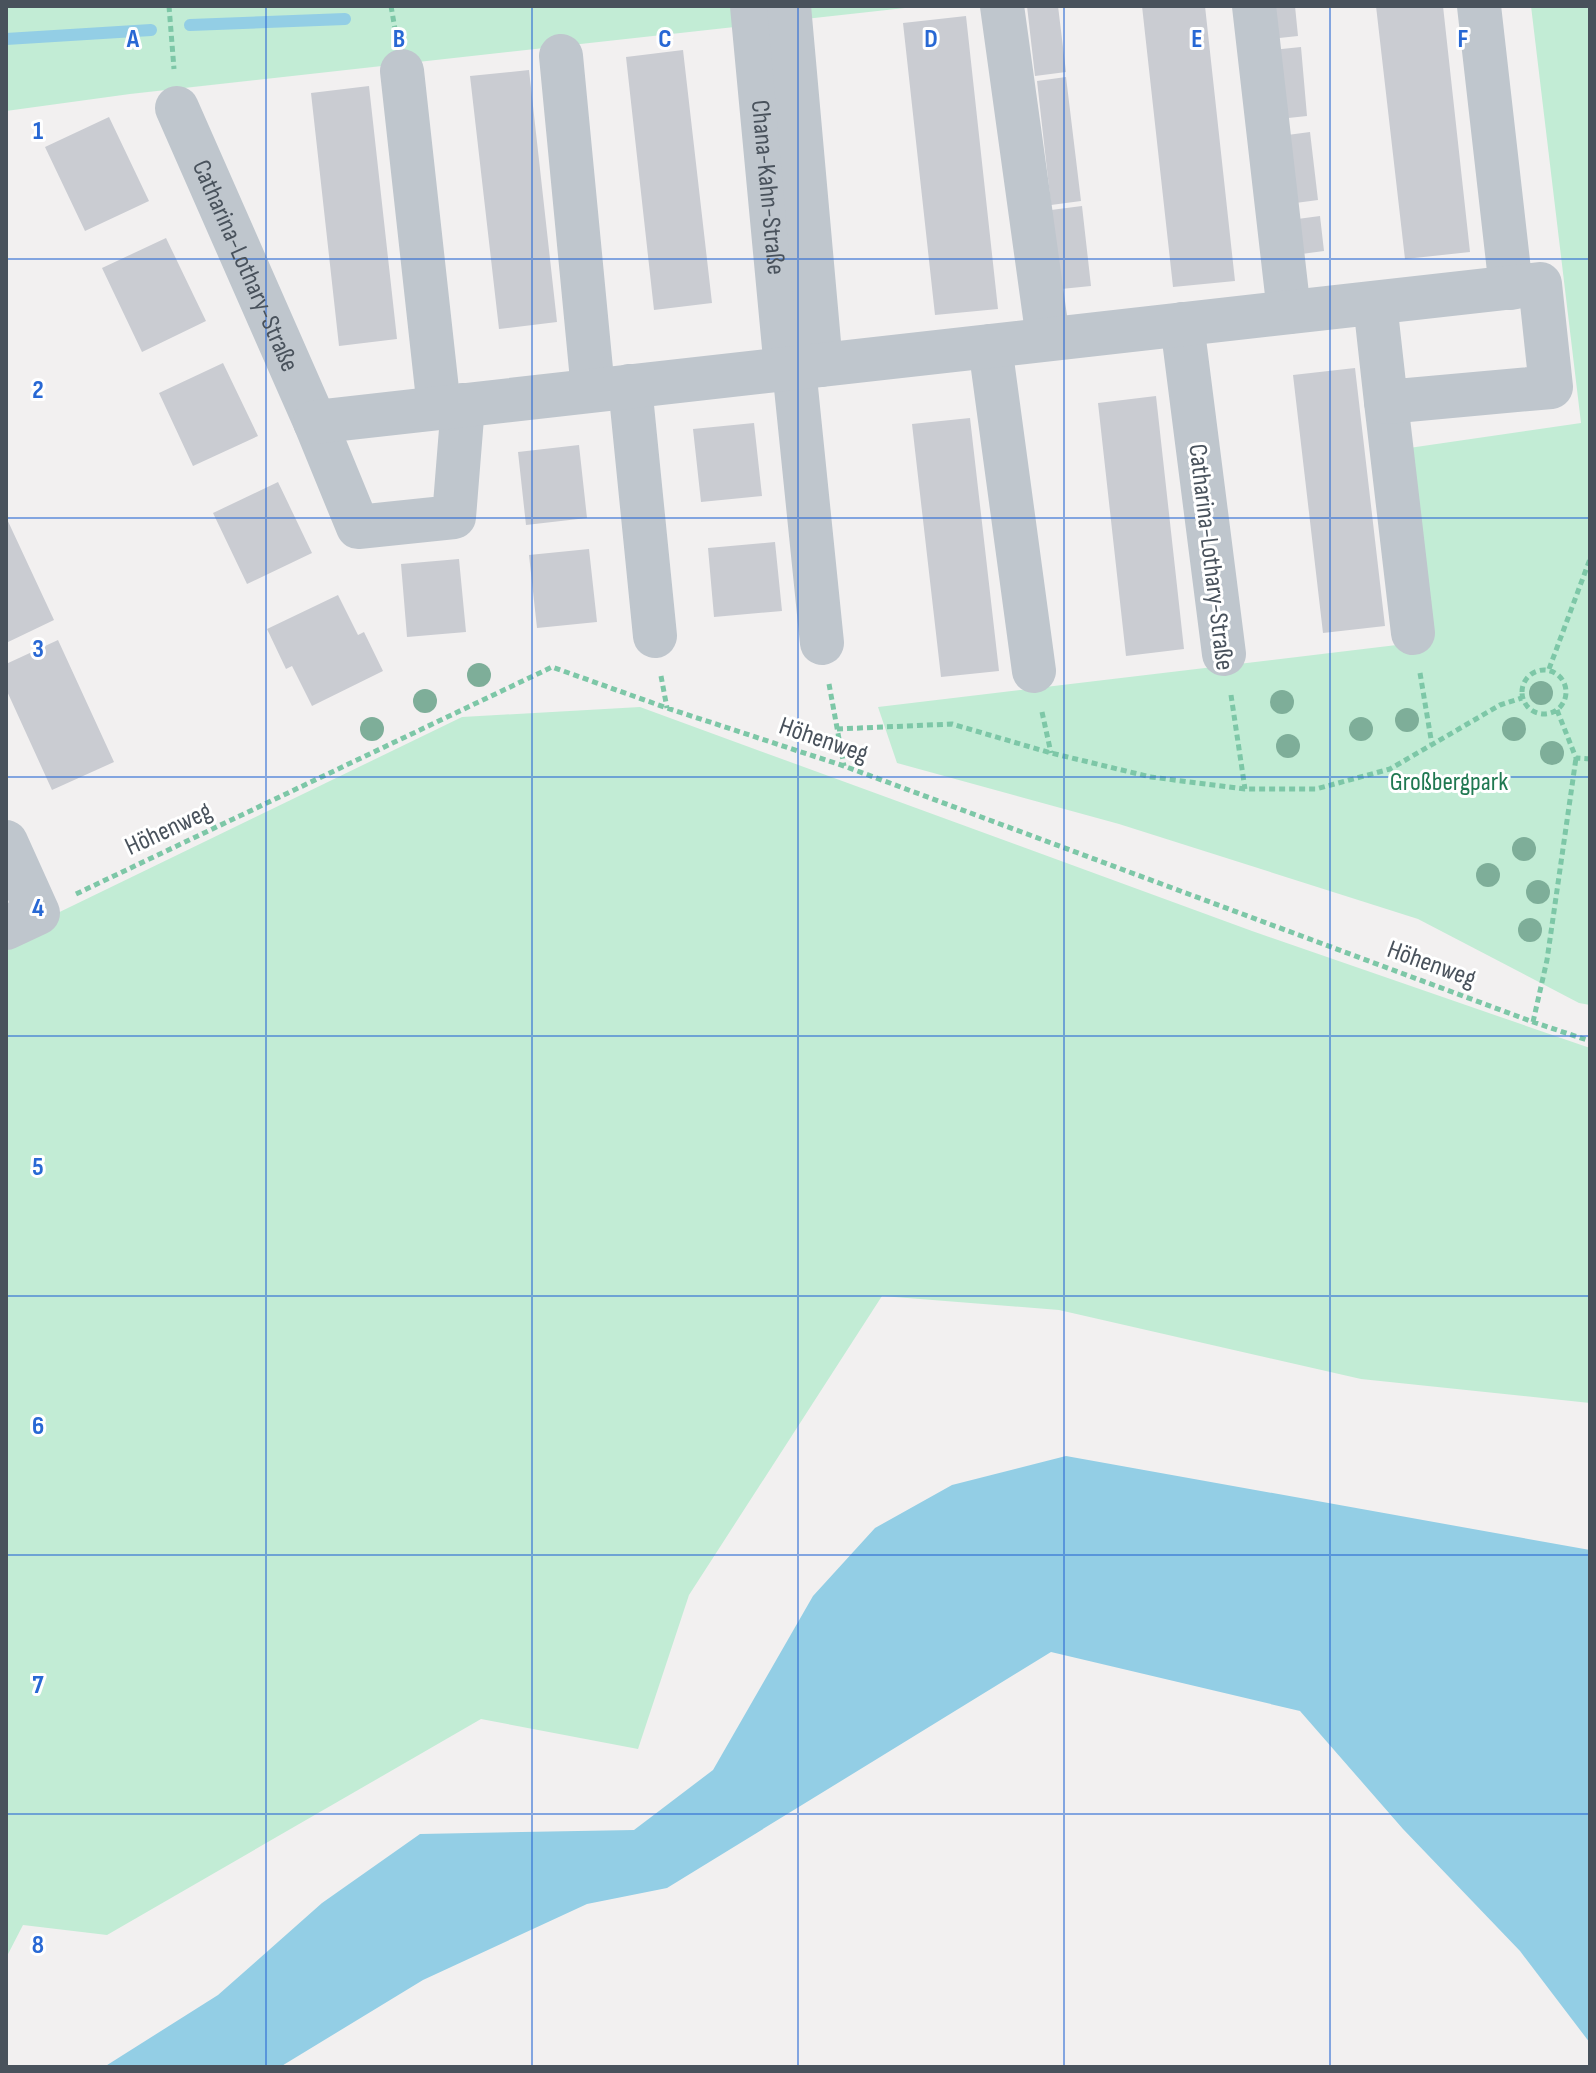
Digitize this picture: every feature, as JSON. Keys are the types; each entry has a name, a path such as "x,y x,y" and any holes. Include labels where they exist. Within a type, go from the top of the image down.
{"street":[{"name":"Chana-Kahn-Straße","path":"752,6 800,367"},
{"name":"Chana-Kahn-Straße","path":"789,6 800,367"},
{"path":"1002,6 1048,339"},
{"path":"1254,6 1289,312"},
{"path":"1479,6 1511,288"},
{"path":"561,56 611,388 655,636"},
{"name":"Catharina-Lothary-Straße","path":"177,108 358,527 454,517 451,407 402,71"},
{"path":"315,422 1540,284 1551,387 1386,402"},
{"path":"1375,303 1413,633"},
{"name":"Catharina-Lothary-Straße","path":"1182,324 1224,654"},
{"path":"990,346 1034,671"},
{"path":"800,367 822,643"},
{"path":"6,842 38,913 6,928"}],"path":[{"path":"169,6 177,108"},
{"path":"1549,669 1590,559"},
{"path":"1413,633 1432,745"},
{"path":"822,643 844,766"},
{"name":"Catharina-Lothary-Straße","path":"1224,654 1245,789"},
{"name":"Höhenweg","path":"62,900 552,667 844,766 1590,1041"},
{"path":"1549,669 1563,679 1567,696 1557,710 1544,714 1530,710 1522,698 1523,683 1534,671 1549,669"},
{"path":"837,729 952,724 1051,753 1151,777 1245,789 1316,789 1390,769 1500,705 1522,698"},
{"path":"1533,1022 1547,960 1576,758 1557,710"},
{"path":"1576,758 1590,759"}],"green space":[{"path":"6,6 923,6 130,94 6,111"},
{"name":"Großbergpark","path":"1531,6 1590,6 1590,1005 1579,1003 1418,919 1119,824 897,763 878,707 1430,641 1409,448 1581,423"},
{"path":"640,707 1252,931 1590,1048 1590,1403 1361,1379 1059,1310 882,1296 689,1595 638,1749 481,1719 107,1935 23,1925 6,1958 6,938 462,717"}],"water":[{"path":"1066,1456 1590,1550 1590,2043 1520,1951 1403,1829 1300,1711 1051,1652 667,1888 587,1904 423,1980 280,2067 104,2067 218,1995 322,1903 420,1834 634,1830 713,1770 813,1596 875,1528 952,1485"}],"building":[{"path":"1027,6 1058,6 1066,72 1035,76"},
{"path":"1142,6 1205,6 1235,281 1173,287"},
{"path":"1266,6 1295,6 1298,36 1270,39"},
{"path":"1376,6 1443,6 1470,252 1405,259"},
{"path":"966,16 998,309 935,315 903,23"},
{"path":"1301,47 1307,116 1279,119 1272,50"},
{"path":"683,50 712,303 654,310 626,57"},
{"path":"529,70 557,322 499,329 470,76"},
{"path":"1066,77 1081,201 1051,205 1037,81"},
{"path":"369,86 397,339 339,346 311,93"},
{"path":"109,117 149,201 85,231 45,147"},
{"path":"1310,132 1318,200 1288,204 1280,136"},
{"path":"1082,206 1091,286 1061,289 1051,210"},
{"path":"1320,216 1324,251 1294,255 1290,220"},
{"path":"166,238 206,321 142,352 102,268"},
{"path":"223,363 258,436 193,466 159,393"},
{"path":"1355,368 1385,626 1323,633 1293,375"},
{"path":"1156,396 1184,649 1126,656 1098,403"},
{"path":"970,418 999,671 941,677 912,424"},
{"path":"754,423 762,496 701,502 693,429"},
{"path":"579,445 587,518 526,525 518,452"},
{"path":"278,482 312,553 247,584 213,513"},
{"path":"6,517 54,620 6,643"},
{"path":"775,542 782,611 714,617 708,548"},
{"path":"589,549 597,622 537,628 529,555"},
{"path":"459,559 466,632 407,637 401,564"},
{"path":"338,595 358,635 364,632 383,671 312,706 292,666 286,669 267,629"},
{"path":"58,640 114,762 52,790 6,689 6,664"}],"waterway":[{"path":"190,25 345,19"},
{"path":"6,39 151,30"}]}
